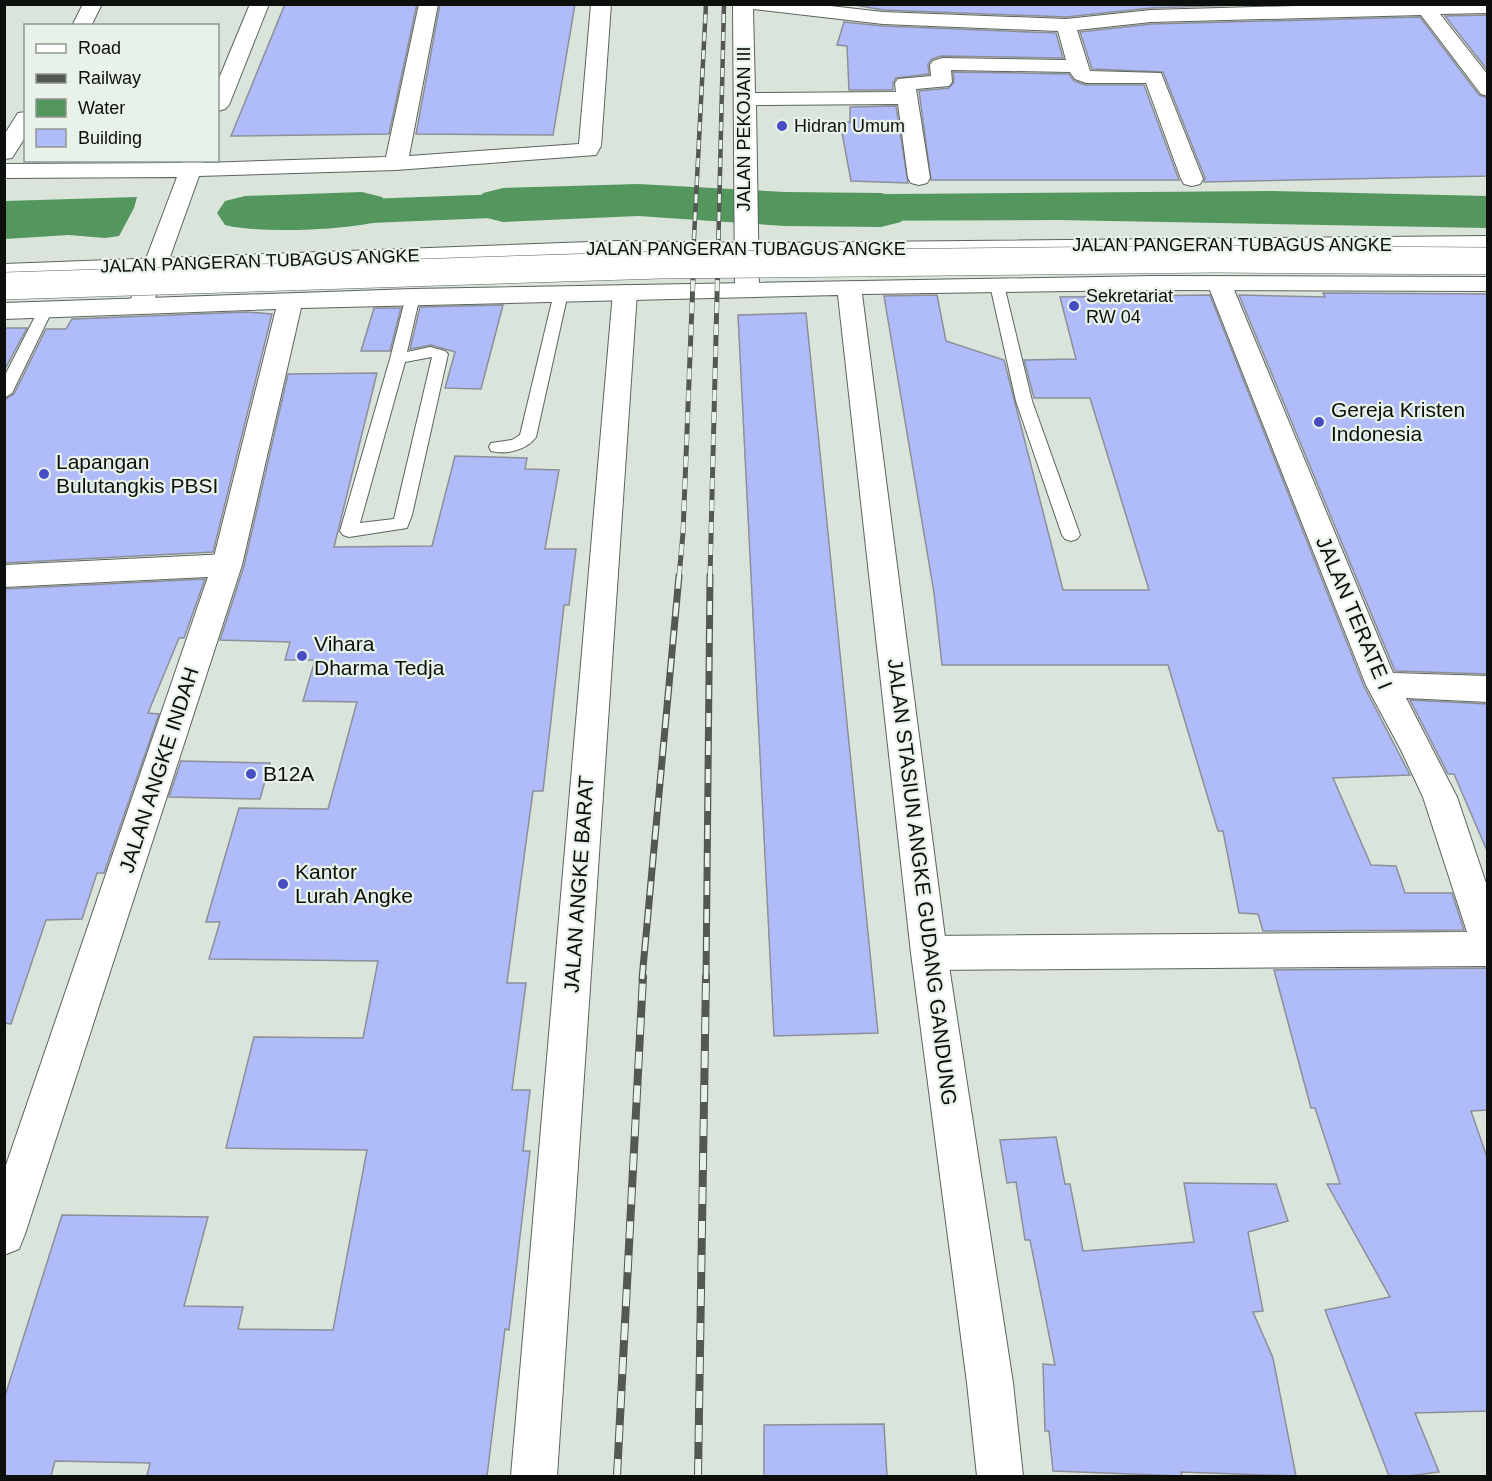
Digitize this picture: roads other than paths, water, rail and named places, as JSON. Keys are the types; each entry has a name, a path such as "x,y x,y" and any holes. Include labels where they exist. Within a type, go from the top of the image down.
{"street":[{"path":"82,24 93,4"},
{"path":"219,103 260,4"},
{"path":"396,163 429,4"},
{"path":"4,171 192,165 396,163 588,150 601,4"},
{"name":"JALAN PEKOJAN III","path":"743,4 747,184 744,240 747,290"},
{"path":"757,4 905,19 1066,25 1147,10 1337,8 1426,10 1488,7"},
{"path":"1426,10 1488,90"},
{"path":"1066,25 1082,75 1086,77 1155,77 1192,179"},
{"path":"919,178 906,82 942,82 940,65 942,64 1078,66"},
{"path":"745,99 908,98"},
{"path":"4,153 24,121"},
{"path":"141,304 192,165"},
{"name":"JALAN PANGERAN TUBAGUS ANGKE","path":"4,271 159,257 617,248 744,240 783,249 1488,243"},
{"name":"JALAN ANGKE BARAT","path":"534,1476 625,291 636,272 633,260 617,248"},
{"path":"783,249 777,259 776,268 780,279 791,288"},
{"name":"JALAN PANGERAN TUBAGUS ANGKE","path":"4,286 660,265 1216,259 1488,261"},
{"name":"JALAN PANGERAN TUBAGUS ANGKE","path":"4,310 413,296 791,288 997,285 1488,284"},
{"name":"JALAN TERATE I","path":"1220,285 1382,685 1404,723 1446,813 1480,906 1488,940"},
{"name":"JALAN STASIUN ANGKE GUDANG GANDUNG","path":"849,287 929,953 990,1383 1000,1476"},
{"name":"JALAN ANGKE INDAH","path":"4,1234 13,1181 226,564 290,300"},
{"path":"4,576 226,564"},
{"path":"1382,685 1488,689"},
{"path":"929,953 1488,949"}],"lane":[{"path":"997,285 1024,401 1071,535"},
{"path":"497,447 515,445 524,442 528,437 561,293"},
{"path":"398,359 430,352 440,354 404,514 401,524 349,531 398,359 413,296"},
{"path":"4,393 46,309"}],"water":[{"path":"611,190 613,213 249,228 255,203"},
{"path":"1272,191 1487,196 1487,228 1057,220 770,221 773,195"},
{"path":"137,197 134,208 119,236 105,238 69,235 5,239 5,201"}],"waterway":[{"path":"503,205 638,200 785,209 881,210"},
{"path":"245,213 362,209"}],"railway":[{"path":"693,257 706,4"},
{"path":"718,257 724,4"},
{"path":"679,577 683,533 694,255"},
{"path":"710,577 718,255"},
{"path":"642,979 679,576"},
{"path":"706,979 710,576"},
{"path":"617,1476 643,977"},
{"path":"698,1476 706,977"}],"place":[{"name":"Hidran Umum","path":"782,126"},
{"name":"Sekretariat RW 04","path":"1074,306"},
{"name":"Gereja Kristen Indonesia","path":"1319,422"},
{"name":"Lapangan Bulutangkis PBSI","path":"44,474"},
{"name":"Vihara Dharma Tedja","path":"302,656"},
{"name":"B12A","path":"251,774"},
{"name":"Kantor Lurah Angke","path":"283,884"}]}
